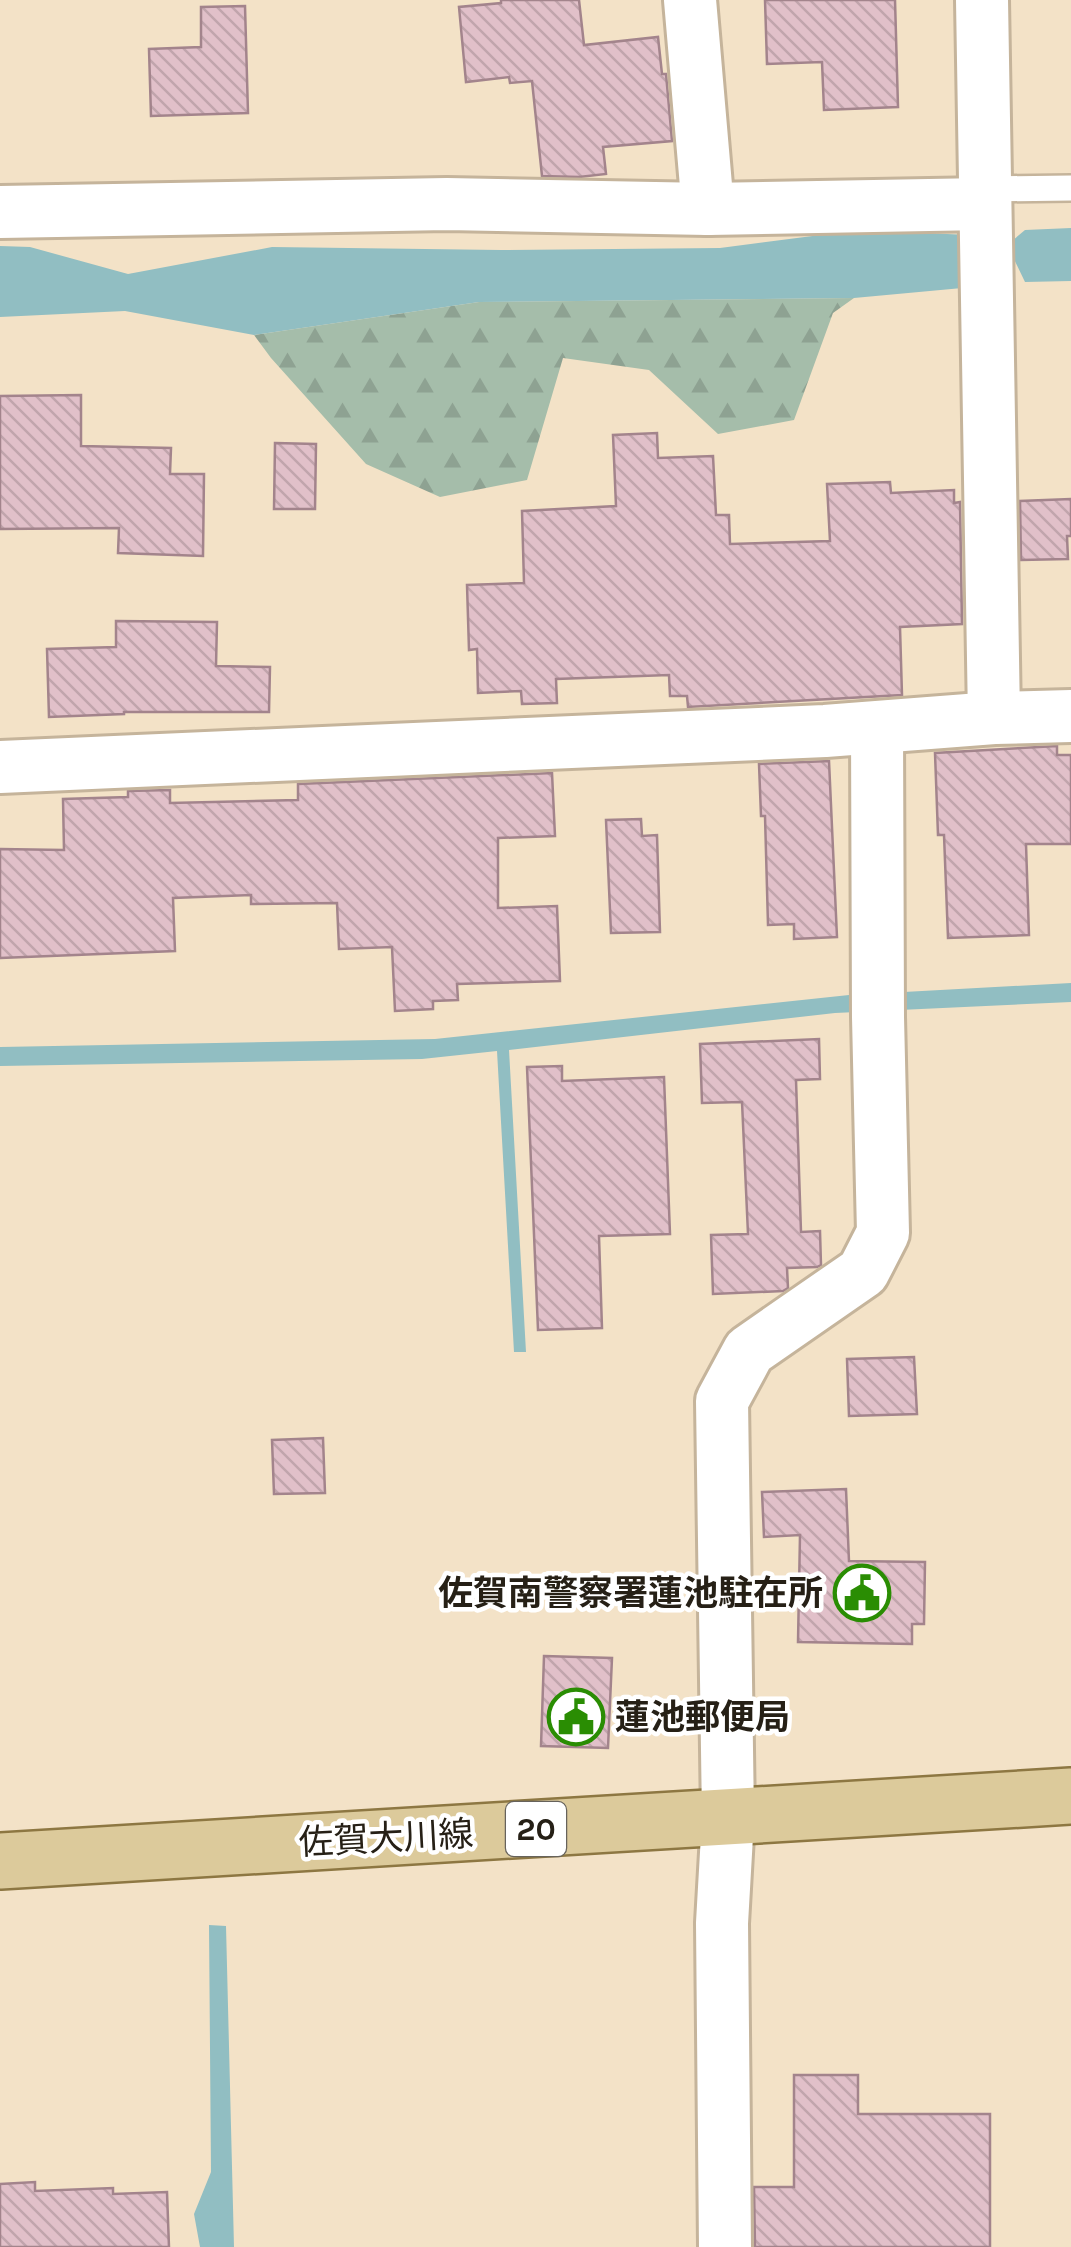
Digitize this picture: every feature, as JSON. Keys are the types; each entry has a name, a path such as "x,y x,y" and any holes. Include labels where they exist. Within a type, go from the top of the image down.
{"main road":[{"name":"佐賀大川線","path":"0,1861 1071,1796"}],"street":[{"path":"690,0 708,209"},
{"path":"982,0 994,718"},
{"path":"0,212 447,204 708,209 985,223"},
{"path":"0,767 1071,716"},
{"path":"725,2247 722,1923 728,1818 722,1401 749,1351 863,1272 883,1232 876,728"}],"lane":[{"path":"985,223 1071,188"}],"green space":[{"path":"854,298 833,313 794,420 718,434 649,370 563,358 527,480 440,497 366,464 254,335 479,302"}],"water":[{"path":"1071,228 1071,281 1025,282 1012,255 973,287 854,298 479,302 254,335 125,311 0,317 0,246 30,247 128,274 272,247 720,248 859,230 1012,241 1025,230"},
{"path":"1071,983 1071,1002 835,1013 509,1050 526,1352 514,1352 497,1051 422,1059 0,1066 0,1047 435,1039 849,995"},
{"path":"209,1925 226,1926 234,2247 200,2247 194,2214 211,2172"}],"building":[{"path":"501,0 579,0 584,45 658,37 672,141 603,147 606,174 542,176 532,81 510,83 509,77 466,82 459,7"},
{"path":"765,0 895,0 898,107 824,110 822,62 767,64"},
{"path":"245,6 248,113 151,116 149,49 201,47 201,7"},
{"path":"81,395 81,446 171,448 170,474 204,474 203,556 118,553 119,528 0,529 0,396"},
{"path":"657,433 658,458 713,456 716,515 729,515 730,544 830,541 827,484 890,482 891,493 954,490 954,503 960,502 962,624 900,627 902,695 688,707 687,696 670,696 669,675 556,679 557,703 522,704 521,691 478,693 477,649 469,650 467,585 524,583 522,511 616,506 613,435"},
{"path":"275,443 316,444 315,509 274,509"},
{"path":"1071,499 1068,559 1021,560 1020,501"},
{"path":"116,621 217,622 216,666 270,667 269,712 124,712 49,717 47,649 116,647"},
{"path":"1057,746 1057,755 1071,755 1071,844 1026,844 1029,935 948,938 944,835 938,835 935,753"},
{"path":"829,761 837,937 794,939 794,924 768,925 765,816 761,816 759,764"},
{"path":"552,773 555,836 498,838 498,908 557,906 560,981 457,984 458,1000 433,1001 433,1009 395,1011 392,947 339,949 337,903 251,904 251,895 173,898 175,951 0,958 0,849 64,850 63,799 128,797 128,791 170,790 170,803 298,800 298,784"},
{"path":"641,819 642,836 657,835 660,932 611,933 606,820"},
{"path":"819,1039 820,1079 796,1080 801,1232 820,1231 821,1265 787,1268 788,1288 783,1291 713,1294 711,1235 748,1234 742,1102 702,1103 700,1044"},
{"path":"562,1066 562,1081 664,1077 670,1234 599,1236 602,1328 538,1330 527,1067"},
{"path":"914,1357 917,1414 849,1416 847,1359"},
{"path":"323,1438 325,1493 274,1494 272,1440"},
{"name":"佐賀南警察署蓮池駐在所","path":"846,1489 849,1561 925,1562 924,1624 912,1624 912,1644 798,1642 800,1535 764,1537 762,1492"},
{"name":"蓮池郵便局","path":"544,1656 612,1658 608,1748 541,1746"},
{"path":"794,2075 858,2075 858,2114 990,2114 990,2247 755,2247 754,2187 794,2187"},
{"path":"35,2182 35,2191 113,2188 113,2194 167,2192 169,2247 0,2247 0,2184"}],"place":[{"name":"佐賀南警察署蓮池駐在所","path":"862,1593"},
{"name":"蓮池郵便局","path":"576,1717"}]}
